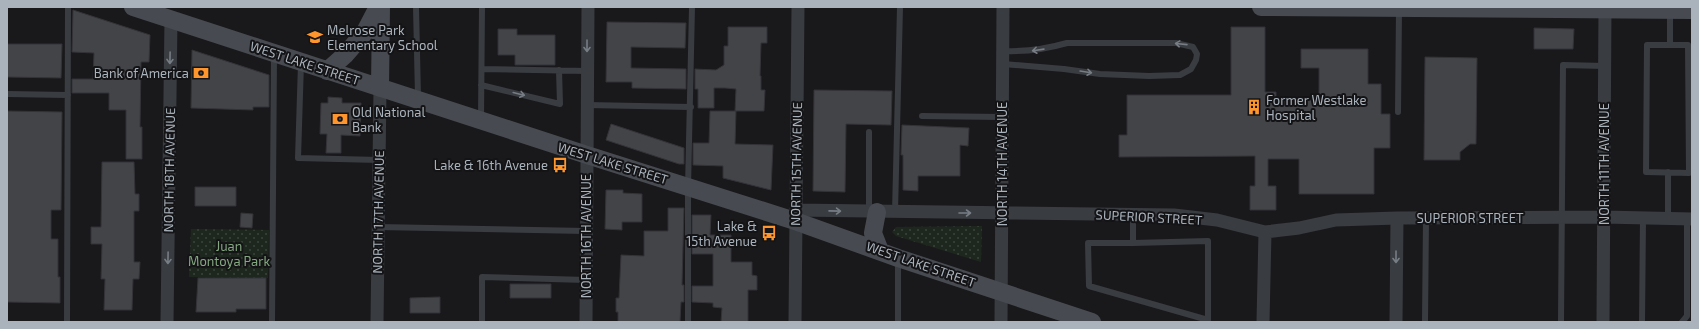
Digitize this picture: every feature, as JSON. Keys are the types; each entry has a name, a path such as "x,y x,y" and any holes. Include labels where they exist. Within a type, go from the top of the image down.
{"main road":[{"name":"WEST LAKE STREET","path":"133,7 688,187 796,216 898,258 1002,291 1092,322"},
{"path":"327,71 345,55 365,32 378,7"},
{"name":"NORTH 17TH AVENUE","path":"380,88 381,7"},
{"path":"1261,7 1605,8 1692,10"},
{"path":"873,212 873,233 880,251"}],"street":[{"name":"NORTH 16TH AVENUE","path":"586,322 588,7"},
{"name":"NORTH 15TH AVENUE","path":"795,322 798,7"},
{"name":"NORTH 14TH AVENUE","path":"1002,322 1003,7"},
{"name":"NORTH 11TH AVENUE","path":"1603,322 1605,8"},
{"name":"NORTH 18TH AVENUE","path":"167,322 171,19"},
{"name":"NORTH 17TH AVENUE","path":"377,322 380,88"},
{"name":"SUPERIOR STREET","path":"796,216 873,212 1174,215 1217,220 1265,232 1299,228 1336,220 1397,218 1604,217 1690,219"},
{"path":"1396,322 1397,218"},
{"path":"1263,322 1265,232"}],"lane":[{"path":"67,322 68,7"},
{"path":"416,7 418,100"},
{"path":"480,120 482,7"},
{"path":"688,322 688,187 691,107 692,7"},
{"path":"895,212 900,7"},
{"path":"1398,112 1399,8"},
{"path":"1670,10 1670,45"},
{"path":"1067,42 1176,43 1193,47 1197,54 1196,60 1191,69 1180,75 1149,76 1100,74 1003,58 1020,52 1050,48 1067,42"},
{"path":"1688,44 1689,173 1646,172 1647,45 1670,45 1688,44"},
{"path":"272,322 274,53"},
{"path":"301,62 298,158 379,160"},
{"path":"1562,322 1563,65 1605,66"},
{"path":"482,69 587,71"},
{"path":"481,85 560,104 559,70"},
{"path":"7,94 68,95"},
{"path":"587,105 691,107"},
{"path":"922,116 1002,117"},
{"path":"869,132 873,212"},
{"path":"1668,172 1668,219"},
{"path":"1133,215 1133,244"},
{"path":"1425,322 1426,218"},
{"path":"1642,322 1643,218"},
{"path":"1682,322 1687,316 1690,219"},
{"path":"378,226 586,231"},
{"path":"1208,241 1208,320 1088,286 1088,243 1133,244 1208,241"},
{"path":"898,258 898,322"},
{"path":"482,322 482,277 586,280"}],"green space":[{"path":"982,226 981,262 896,236 892,232 896,227"},
{"name":"Juan Montoya Park","path":"191,229 269,230 268,278 189,277"}],"building":[{"path":"73,10 150,35 149,62 141,62 140,127 142,127 142,159 126,159 126,110 109,110 109,93 72,93 72,79 93,79 94,53 72,52"},
{"path":"607,22 686,23 685,48 631,47 631,68 686,69 686,89 632,88 632,82 606,82"},
{"path":"728,27 767,27 767,43 761,43 760,76 761,90 765,90 764,111 735,111 736,89 725,88 714,88 714,108 698,108 698,89 695,89 695,69 716,70 724,65 724,46 728,46"},
{"name":"Former Westlake Hospital","path":"1231,27 1265,27 1265,92 1276,92 1276,100 1319,100 1319,68 1301,68 1301,49 1368,49 1368,84 1381,84 1381,114 1390,114 1390,148 1374,148 1374,194 1299,194 1299,159 1268,159 1268,186 1276,186 1276,210 1250,210 1250,186 1255,186 1255,156 1119,157 1119,135 1127,135 1127,95 1231,95"},
{"path":"1534,28 1574,29 1573,49 1534,49"},
{"path":"498,29 517,29 517,35 555,35 555,65 515,65 515,55 498,55"},
{"path":"7,44 62,44 61,78 7,77"},
{"path":"192,50 269,75 269,107 253,107 253,110 191,108"},
{"path":"1425,57 1477,58 1476,144 1470,144 1460,152 1460,160 1424,160"},
{"path":"814,90 892,91 891,125 846,124 845,192 813,191"},
{"name":"Old National Bank","path":"328,97 342,98 342,103 361,103 360,136 341,135 341,153 326,153 327,134 320,134 321,103 328,103"},
{"path":"7,111 62,112 61,210 51,210 51,239 58,239 60,303 7,302"},
{"path":"710,111 736,111 735,144 773,145 771,190 723,178 723,166 693,165 693,143 709,143"},
{"path":"611,124 684,148 684,164 679,164 606,140"},
{"path":"902,125 969,128 968,146 960,145 960,176 918,176 918,191 903,190 903,155 901,155"},
{"path":"102,162 134,162 135,194 139,194 139,211 134,211 134,262 140,262 139,279 133,279 132,310 104,310 105,279 101,279 102,244 91,244 91,227 101,227"},
{"path":"195,187 236,187 236,206 195,206"},
{"path":"606,190 623,190 623,193 642,194 642,222 622,222 622,230 605,229"},
{"path":"668,208 684,208 682,285 684,285 684,302 681,302 680,322 618,322 616,298 619,298 621,255 644,256 644,231 668,231"},
{"path":"241,213 253,214 252,228 240,227"},
{"path":"692,215 711,215 710,235 731,235 731,262 752,262 752,275 757,276 757,290 748,290 748,322 721,322 722,308 713,307 713,303 692,302 692,286 713,286 713,254 692,254"},
{"path":"198,278 266,278 266,309 236,309 236,312 196,312"},
{"path":"510,284 551,284 551,298 510,298"},
{"path":"440,297 440,313 410,313 410,298"}],"place":[{"name":"Melrose Park Elementary School","path":"315,37"},
{"name":"Bank of America","path":"201,73"},
{"name":"Former Westlake Hospital","path":"1254,107"},
{"name":"Old National Bank","path":"340,119"},
{"name":"Lake & 16th Avenue","path":"560,165"},
{"name":"Lake & 15th Avenue","path":"769,233"}]}
